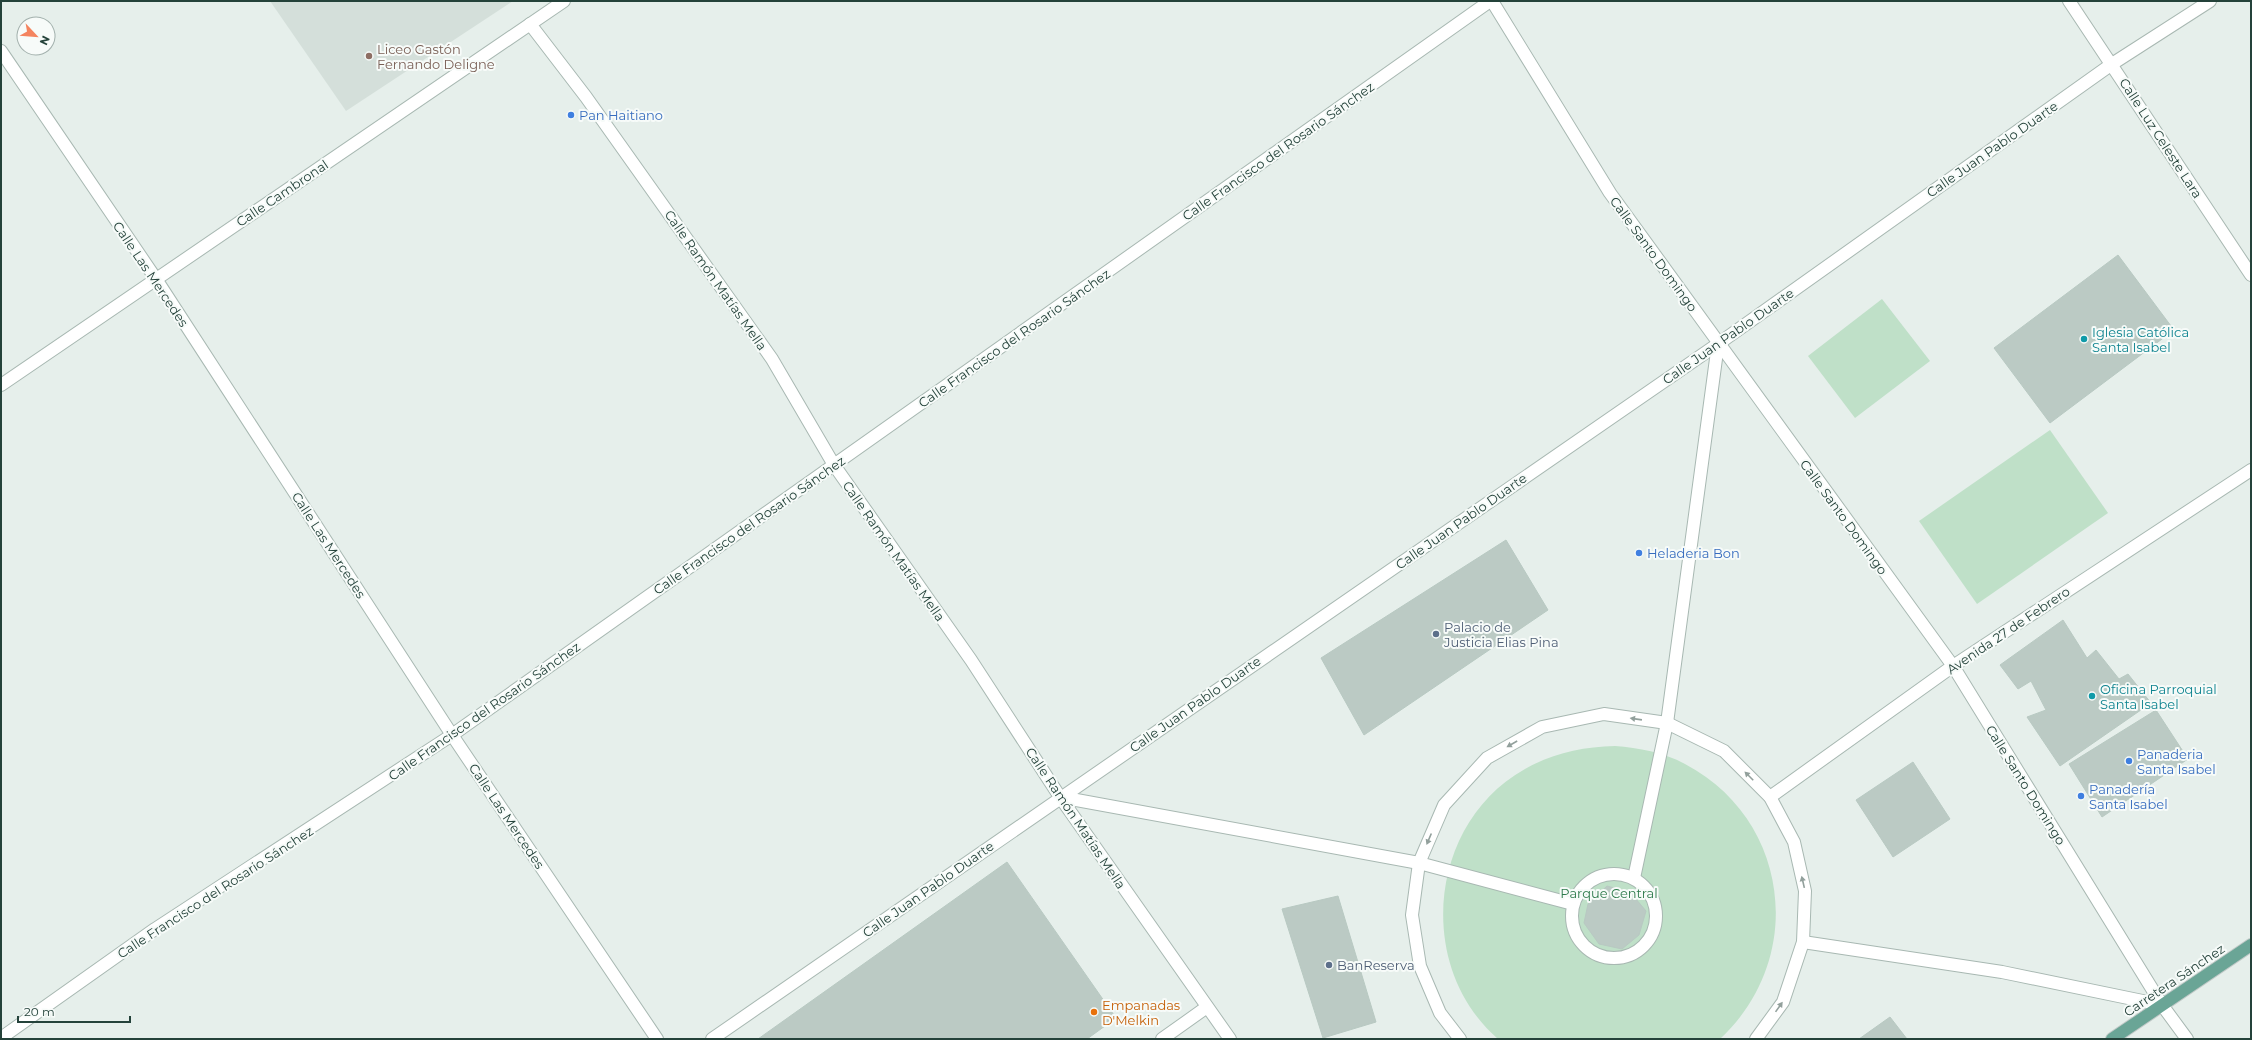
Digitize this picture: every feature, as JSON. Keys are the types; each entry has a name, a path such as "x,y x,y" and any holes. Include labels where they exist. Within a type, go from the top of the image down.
{"main road":[{"name":"Carretera Sánchez","path":"2112,1039 2251,945"}],"street":[{"name":"Calle Cambronal","path":"1,385 564,1"},
{"name":"Calle Santo Domingo","path":"1491,1 1610,193 1718,344 1953,666 2162,1005 2187,1039"},
{"name":"Calle Francisco del Rosario Sánchez","path":"1,1038 156,929 452,735 1491,1"},
{"name":"Calle Luz Celeste Lara","path":"2069,1 2251,275"},
{"name":"Calle Juan Pablo Duarte","path":"712,1039 1060,797 1718,344 2112,64 2210,1"},
{"name":"Calle Ramón Matías Mella","path":"530,24 586,97 772,359 834,465 970,660 1060,797 1230,1039"},
{"name":"Calle Las Mercedes","path":"1,51 156,279 452,735 657,1039"},
{"path":"1634,878 1667,723 1718,344"},
{"name":"Avenida 27 de Febrero","path":"1770,797 1953,666 2251,470"},
{"path":"1460,1039 1440,1013 1420,966 1412,914 1419,863 1444,805 1487,758 1542,726 1604,714 1667,723 1724,751 1770,797 1794,842 1805,891 1804,942 1783,1002 1756,1039"},
{"path":"1060,797 1419,863 1573,904"},
{"path":"1606,874 1622,874 1634,878 1645,886 1652,896 1657,908 1653,936 1642,949 1629,957 1613,959 1597,956 1585,948 1576,935 1571,920 1573,904 1580,890 1592,880 1606,874"},
{"path":"1804,942 2002,972 2162,1005"},
{"path":"1162,1039 1207,1007"}],"shaded area":[{"name":"Liceo Gastón Fernando Deligne","path":"270,1 513,1 346,111"}],"green space":[{"path":"1882,299 1930,361 1855,418 1808,356"},
{"path":"2050,430 2108,513 1977,604 1919,521"},
{"name":"Parque Central","path":"1615,746 1651,751 1668,756 1685,764 1720,788 1747,819 1765,854 1774,892 1775,931 1766,970 1748,1006 1720,1039 1498,1039 1471,1009 1454,974 1444,936 1444,897 1452,859 1468,824 1493,793 1525,769 1546,759 1579,749"}],"building":[{"name":"Iglesia Católica Santa Isabel","path":"2118,255 2174,330 2050,423 1994,348"},
{"name":"Palacio de Justicia Elias Pina","path":"1506,540 1548,610 1364,735 1321,658"},
{"name":"Oficina Parroquial Santa Isabel","path":"2063,620 2087,658 2096,650 2119,679 2128,674 2151,703 2060,766 2027,717 2046,710 2031,681 2018,689 2000,665"},
{"name":"Panaderia Santa Isabel","path":"2156,710 2188,759 2102,817 2069,764"},
{"path":"1913,762 1950,819 1893,857 1856,800"},
{"path":"1007,862 1116,1018 1087,1039 758,1039"},
{"path":"1607,886 1630,892 1646,911 1639,935 1622,949 1599,944 1584,923 1588,904"},
{"name":"BanReserva","path":"1338,896 1376,1022 1323,1038 1282,909"},
{"path":"1890,1017 1907,1039 1859,1039"}],"place":[{"name":"Liceo Gastón Fernando Deligne","path":"369,56"},
{"name":"Pan Haitiano","path":"571,115"},
{"name":"Iglesia Católica Santa Isabel","path":"2084,339"},
{"name":"Heladeria Bon","path":"1639,553"},
{"name":"Palacio de Justicia Elias Pina","path":"1436,634"},
{"name":"Oficina Parroquial Santa Isabel","path":"2092,696"},
{"name":"Panaderia Santa Isabel","path":"2129,761"},
{"name":"Panadería Santa Isabel","path":"2081,796"},
{"name":"BanReserva","path":"1329,965"},
{"name":"Empanadas D'Melkin","path":"1094,1012"}]}
